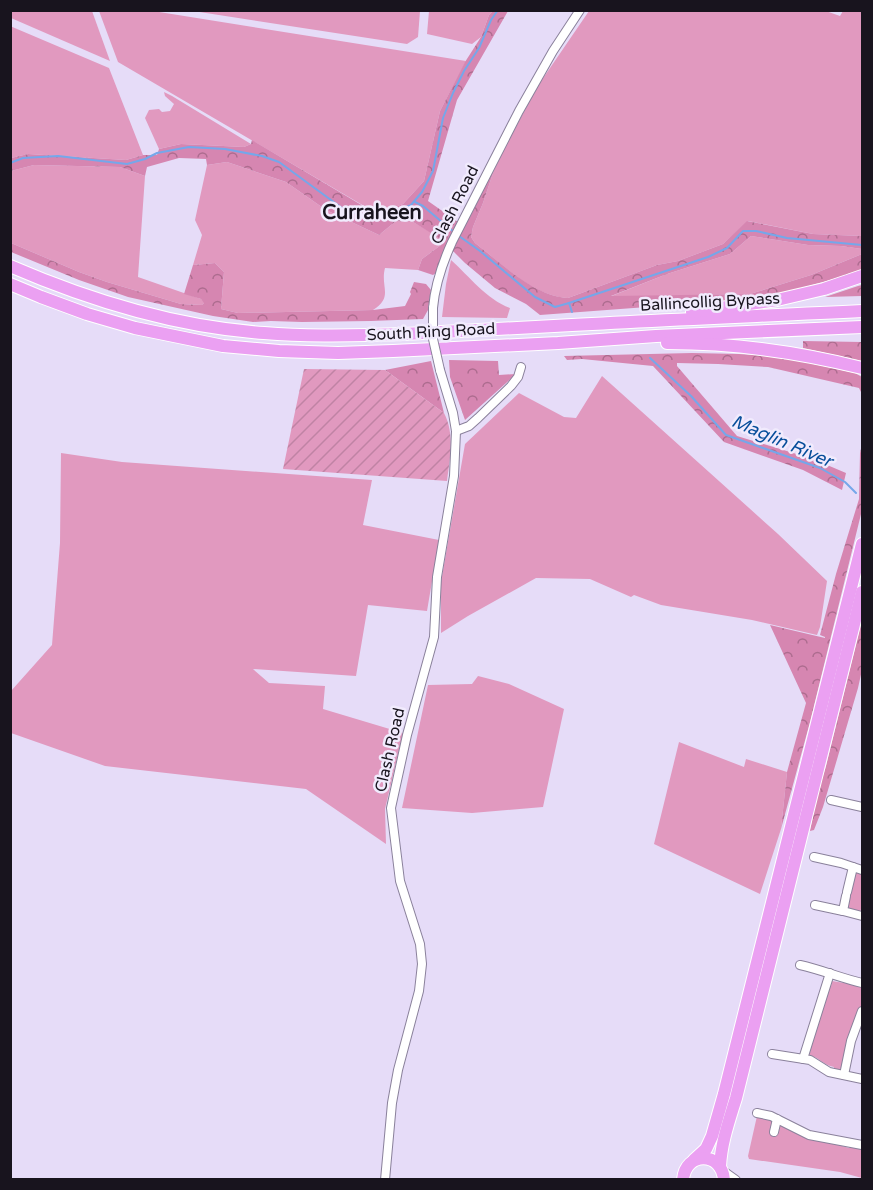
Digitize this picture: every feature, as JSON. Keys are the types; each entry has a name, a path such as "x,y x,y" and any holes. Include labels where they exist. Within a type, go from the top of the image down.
{"highway":[{"name":"South Ring Road","path":"10,266 116,306 191,324 253,333 337,336 560,326"},
{"path":"560,326 754,304 816,291 862,276"},
{"name":"South Ring Road","path":"10,284 87,314 135,328 194,341 250,349 338,353 862,327"},
{"name":"Ballincollig Bypass","path":"560,326 862,311"},
{"path":"558,343 681,343 738,347 794,354 862,368"},
{"path":"683,1179 685,1168 706,1149 724,1094 862,544"},
{"path":"722,1172 723,1140 736,1098 862,592"},
{"path":"694,1160 706,1158 711,1160 722,1172"}],"street":[{"name":"Clash Road","path":"385,1179 392,1103 398,1070 419,991 423,964 420,944 400,881 391,808 407,735 434,637 437,577 454,476 456,431 451,401 440,370 434,339 433,308 437,282 452,242 519,111 553,51 580,10"},
{"path":"456,431 470,426 511,386 521,367"},
{"path":"831,800 862,807"},
{"path":"814,857 862,870"},
{"path":"843,911 853,867"},
{"path":"815,905 862,916"},
{"path":"801,965 862,983"},
{"path":"803,1059 830,973"},
{"path":"844,1075 851,1041 862,1011"},
{"path":"772,1054 813,1061 829,1072 862,1079"},
{"path":"757,1113 769,1115 809,1135 862,1145"},
{"path":"774,1132 777,1119"},
{"path":"722,1172 736,1179"}],"shaded area":[{"path":"11,10 92,11 110,61 11,18"},
{"path":"823,10 840,16 843,11 862,11 862,236 813,234 748,221 723,244 678,261 657,265 568,298 543,292 518,278 475,243 471,237 495,167 509,140 537,87 589,11"},
{"path":"99,11 153,11 466,61 440,111 424,181 403,204 376,213 118,62"},
{"path":"193,11 420,11 418,37 407,44"},
{"path":"429,11 493,11 489,15 481,37 472,44 427,34"},
{"path":"10,26 109,68 143,155 126,160 28,154 11,158"},
{"path":"164,92 251,144 244,147 181,144 159,149 145,118 149,110 170,111 174,104"},
{"path":"227,162 286,182 326,210 379,235 396,221 413,222 439,237 441,245 422,259 418,270 385,268 385,296 373,310 238,313 221,309 224,272 215,263 193,265 202,235 195,220 207,165"},
{"path":"34,165 120,167 145,176 138,277 205,302 202,305 181,304 107,282 11,243 11,171"},
{"path":"751,236 808,245 862,249 862,254 811,275 750,294 609,297 667,274 730,254"},
{"path":"451,260 493,299 510,308 507,318 442,317"},
{"path":"304,369 385,370 444,413 451,438 447,481 283,469"},
{"path":"602,376 827,581 817,635 752,620 661,605 634,595 631,597 590,579 536,578 441,633 441,582 465,444 519,393 564,417 576,418"},
{"path":"61,453 122,462 372,480 363,525 439,540 427,611 368,605 356,676 253,669 269,683 325,686 323,709 403,733 385,809 386,844 306,789 105,766 11,733 11,691 52,645 60,543"},
{"path":"478,676 509,684 564,709 543,807 472,813 402,808 428,685 472,684"},
{"path":"679,742 744,767 746,759 787,772 781,829 760,894 654,844"},
{"path":"855,873 862,873 862,909 860,913 848,908 847,905"},
{"path":"832,981 862,986 862,1005 842,1068 837,1070 809,1055 811,1049 808,1049 828,986 831,986"},
{"path":"757,1116 769,1118 780,1126 783,1125 842,1146 862,1148 862,1178 840,1172 749,1159"}],"green space":[{"path":"493,11 508,11 457,100 428,201 458,222 436,273 433,275 418,270 422,259 441,245 439,238 413,222 396,221 379,235 326,210 286,182 227,162 207,165 206,159 179,158 147,167 145,176 120,167 34,165 11,171 11,158 28,154 126,160 143,155 157,155 159,149 181,144 244,147 251,144 252,140 375,213 388,210 403,204 424,181 440,111"},
{"path":"495,167 471,237 475,243 519,278 543,292 556,296 568,298 657,265 678,261 723,244 747,221 813,234 862,236 862,249 808,245 751,236 730,254 667,274 611,296 750,294 811,275 862,254 862,271 766,298 540,315 526,304 495,288 452,250"},
{"path":"11,243 79,272 181,304 202,305 204,303 201,299 184,294 193,265 215,263 224,272 221,309 238,313 373,310 405,306 414,282 426,284 431,290 428,310 423,319 253,322 213,316 128,297 11,252"},
{"path":"862,285 862,296 825,297 858,286"},
{"path":"803,341 862,342 862,361 803,348"},
{"path":"692,353 781,357 855,373 862,377 862,394 859,388 768,367 677,363 677,366 737,436 813,459 846,473 842,490 803,470 724,442 653,366 582,359 567,360 564,356"},
{"path":"449,360 498,361 499,375 516,374 465,420 450,377"},
{"path":"431,361 444,413 385,370"},
{"path":"862,444 862,510 781,829 787,772 806,703 770,625 825,638 820,635 859,499"},
{"path":"862,620 862,670 858,688 823,807 814,830 810,831 816,799"}],"waterway":[{"path":"10,163 23,158 58,156 127,164 157,153 189,147 225,149 262,156 279,162 346,211 370,216 390,215 411,205 422,192 433,171 443,118 453,93 498,10"},
{"name":"Maglin River","path":"415,202 455,233"},
{"path":"569,303 708,257 727,248 743,231 756,231 787,238 862,245"},
{"name":"Maglin River","path":"459,236 535,297 555,307 569,303 572,312"},
{"name":"Maglin River","path":"650,358 691,396 726,435 820,468 845,482 856,493"}],"district":[{"name":"Curraheen","path":"372,213"}]}
